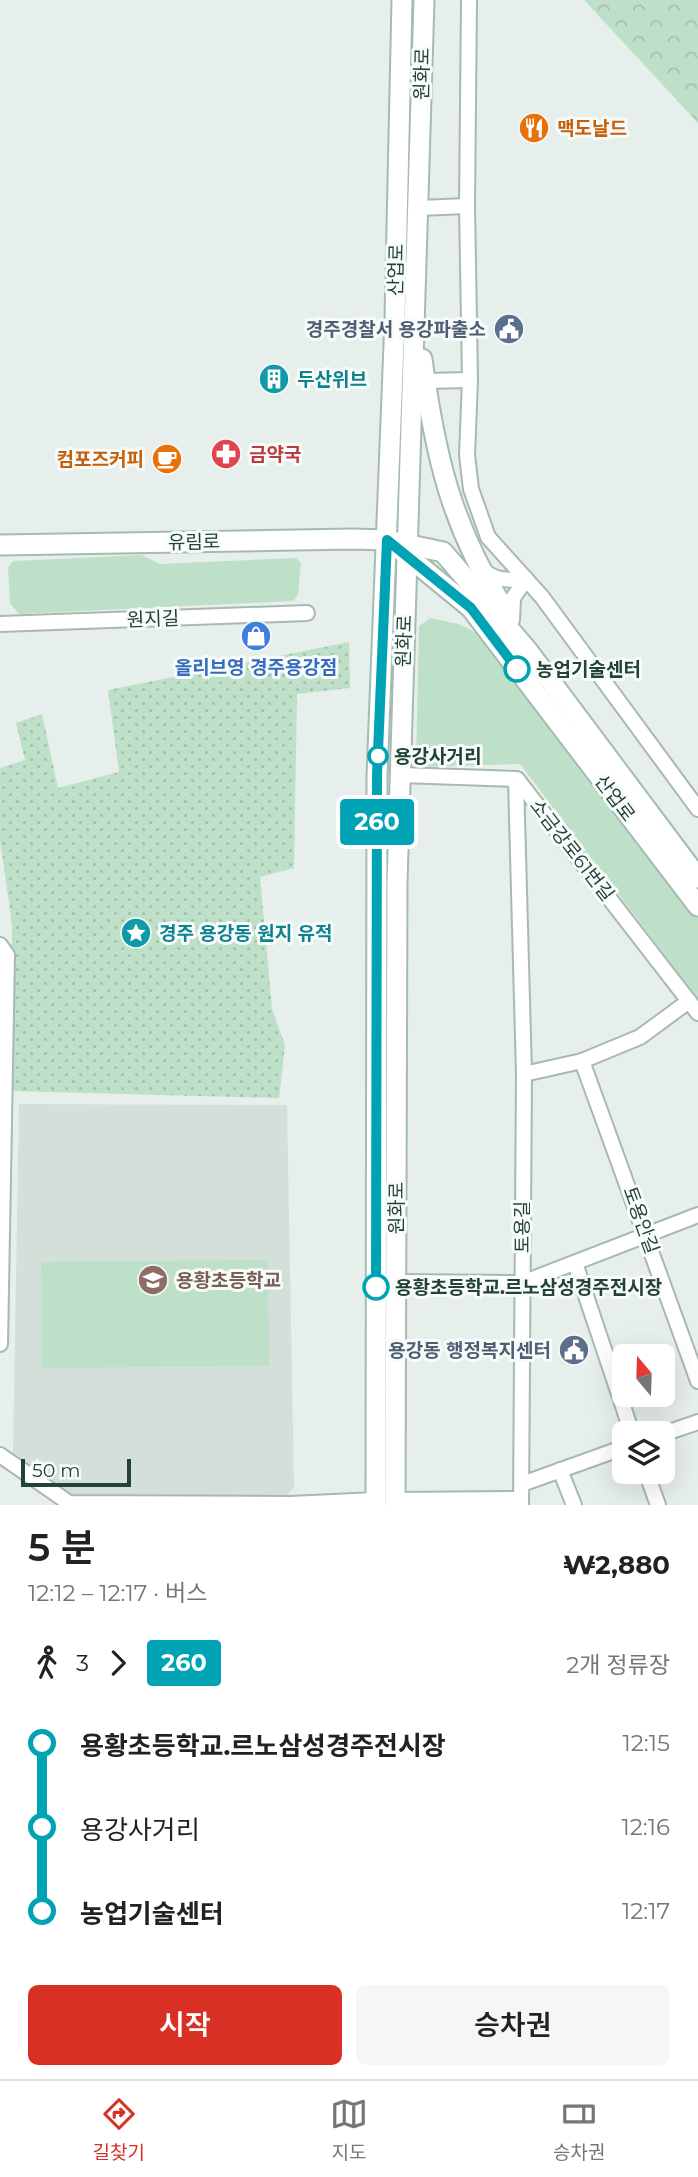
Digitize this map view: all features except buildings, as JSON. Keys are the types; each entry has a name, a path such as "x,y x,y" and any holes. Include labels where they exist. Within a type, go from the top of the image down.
{"street":[{"name":"산업로","path":"402,0 400,547 471,608 698,906"},
{"name":"원화로","path":"385,1502 377,789 400,547 417,270 424,0"},
{"path":"469,0 467,206 470,380 467,454 471,489 488,537 542,597 698,809"},
{"path":"419,208 467,206"},
{"path":"417,270 425,381 431,426 443,475 460,525 479,566 528,651"},
{"path":"425,381 470,380"},
{"name":"유림로","path":"0,545 400,547"},
{"name":"산업로","path":"400,547 443,552 528,651 698,878"},
{"name":"원화로","path":"385,1502 396,1282 400,547"},
{"path":"479,566 490,577 504,581 526,579"},
{"path":"512,620 513,598 526,579"},
{"name":"원지길","path":"0,624 307,613"},
{"name":"소금강로61번길","path":"400,775 516,780 698,1013"},
{"name":"토용길","path":"516,780 524,1074 521,1496"},
{"path":"0,945 7,955 0,1344"},
{"path":"524,1074 582,1060 640,1037 689,1001"},
{"name":"토용안길","path":"582,1060 698,1381"},
{"path":"396,1282 522,1283 698,1215"},
{"path":"575,1263 628,1421"},
{"path":"675,1430 698,1422"},
{"path":"0,1455 69,1503 290,1504 521,1496 560,1470 612,1452"},
{"path":"560,1470 573,1505"},
{"path":"650,1484 658,1505"}],"shaded area":[{"name":"용황초등학교","path":"19,1104 287,1105 294,1487 284,1499 132,1499 72,1495 13,1454"}],"green space":[{"path":"584,0 698,0 698,123"},
{"path":"142,555 160,564 296,558 301,563 298,594 294,601 19,614 10,603 8,568 13,561"},
{"path":"430,618 459,624 479,634 698,916 698,999 520,764 420,767 416,761 419,626"},
{"path":"349,642 350,688 297,694 294,868 260,877 272,1009 285,1045 279,1098 11,1091 12,924 0,840 0,768 25,760 16,723 42,714 58,788 119,772 108,690"},
{"path":"268,1260 269,1366 42,1368 41,1262"}],"bus line":[{"name":"260","path":"376,1287 377,775 387,540 471,608 517,669"}],"place":[{"name":"맥도날드","path":"534,128"},
{"name":"경주경찰서 용강파출소","path":"509,329"},
{"name":"두산위브","path":"274,379"},
{"name":"금약국","path":"226,454"},
{"name":"컴포즈커피","path":"167,459"},
{"name":"올리브영 경주용강점","path":"256,636"},
{"name":"농업기술센터","path":"517,669"},
{"name":"용강사거리","path":"378,756"},
{"name":"경주 용강동 원지 유적","path":"136,933"},
{"name":"용황초등학교","path":"153,1280"},
{"name":"용황초등학교.르노삼성경주전시장","path":"376,1287"},
{"name":"용강동 행정복지센터","path":"574,1350"}]}
